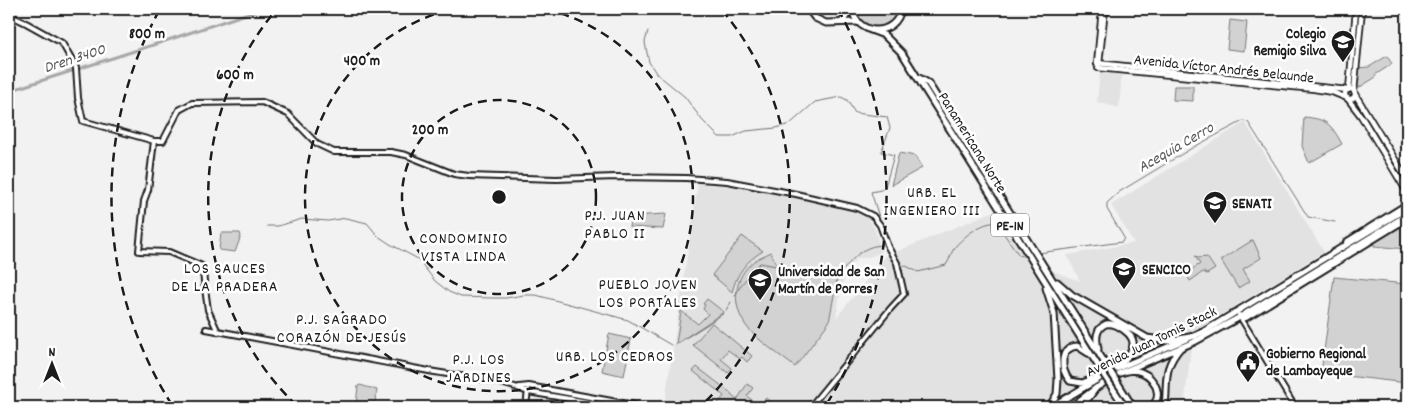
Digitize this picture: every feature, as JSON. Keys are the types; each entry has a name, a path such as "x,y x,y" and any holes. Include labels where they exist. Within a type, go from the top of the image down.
{"main road":[{"path":"808,9 815,18 826,24 858,22"},
{"path":"842,22 851,9"},
{"path":"851,9 858,22"},
{"path":"868,29 882,30 890,27 897,21 901,9"},
{"path":"1098,64 1104,9"},
{"path":"1356,9 1349,89 1345,93 1407,192"},
{"path":"1362,9 1354,84 1355,93 1407,179"},
{"name":"PE-1N","path":"858,22 868,29"},
{"name":"Panamericana Norte","path":"868,29 884,35 896,45 1104,373 1123,407"},
{"name":"Avenida Víctor Andrés Belaunde","path":"1098,64 1349,89"},
{"name":"Avenida Víctor Andrés Belaunde","path":"1098,64 1314,89 1332,92 1348,98"},
{"name":"Panamericana Norte","path":"918,78 928,83 1133,407"},
{"path":"1349,89 1355,93"},
{"path":"1348,98 1354,97 1355,93"},
{"name":"Avenida Juan Tomis Stack","path":"1072,407 1118,371 1145,355 1195,336 1407,206"},
{"name":"Avenida Juan Tomis Stack","path":"1050,407 1104,373 1118,371 1194,342 1240,317 1407,215"},
{"path":"1050,274 1072,295 1147,338 1168,341 1195,336"},
{"path":"1042,276 1051,301 1055,320 1058,390 1056,398 1050,407"},
{"path":"1099,352 1097,336 1102,326 1113,324 1128,333 1132,340 1133,348 1118,371"},
{"path":"1092,356 1077,346 1067,349 1063,364 1065,374 1070,381 1082,383 1104,373"},
{"path":"1166,407 1168,367 1172,358 1181,347"},
{"path":"1118,371 1142,372 1150,379 1156,387 1158,396 1155,404 1150,407"},
{"path":"1085,407 1087,400 1096,388"},
{"path":"1129,400 1140,407"}],"street":[{"path":"9,15 62,43 76,70 78,98 83,121 149,140 163,140 180,110 192,103 262,102 288,114 317,144 334,152 391,152 406,155 454,174 556,178 686,178 727,181 819,199 865,211 880,225 888,247 897,263 904,294 810,407"},
{"path":"154,140 148,190 144,201 139,252 168,252 202,266 208,310 218,332"},
{"name":"Avenida Juan Tomis Stack","path":"1240,317 1246,318 1407,219"},
{"path":"1237,312 1295,407"},
{"path":"206,330 519,388 528,392 617,407"},
{"path":"519,388 529,386 645,407"},
{"path":"526,407 529,386"}],"shaded area":[{"path":"853,9 900,9 894,22 878,29 861,23"},
{"path":"1230,20 1247,22 1244,51 1227,49"},
{"path":"1387,56 1392,64 1357,89 1358,68 1369,67"},
{"path":"1100,70 1122,72 1119,108 1097,102"},
{"path":"1174,86 1193,86 1193,101 1173,100"},
{"path":"1304,117 1318,119 1328,124 1342,144 1309,163 1302,146"},
{"path":"1245,122 1324,252 1193,332 1184,407 664,407 698,184 731,186 851,208 865,215 874,227 882,252 866,258 857,258 848,268 841,288 836,318 886,256 1004,207 1053,271 1080,281 1067,255 1134,243 1111,205"},
{"path":"899,153 915,156 922,168 891,185"},
{"path":"666,214 663,229 629,227 631,216"},
{"path":"1407,222 1407,249 1374,246 1374,241"},
{"path":"221,233 240,233 241,236 235,252 219,250"},
{"path":"742,236 763,251 743,268 732,292 712,275"},
{"path":"1253,240 1261,258 1243,269 1250,281 1238,288 1221,260"},
{"path":"771,252 776,264 837,279 829,322 795,367 751,332 738,310 738,283 742,275 754,261"},
{"path":"1195,256 1198,258 1207,257 1215,269 1207,274 1203,272 1190,281 1186,273 1200,264"},
{"path":"1334,277 1407,284 1407,383 1321,373"},
{"path":"707,299 724,312 676,344 681,311 698,324 708,314 703,309 705,305 703,304"},
{"path":"712,323 752,356 747,362 742,357 740,359 728,350 721,359 732,368 728,373 693,345"},
{"path":"609,334 631,339 624,376 602,371"},
{"path":"697,367 731,393 737,400 747,384 753,388 747,396 759,406 766,398 774,405 772,407 715,407 724,396 693,371"},
{"path":"358,386 377,390 374,407 356,405"}],"waterway":[{"name":"Dren 3400","path":"9,91 261,9"},
{"path":"648,31 645,42 646,48 649,62 656,73 685,97 702,120 719,137 732,137 746,131 776,128 790,124 815,102 841,97 847,100 855,113 887,117 890,128 881,152 894,155 885,187 871,192 881,223"},
{"name":"Acequia Cerro","path":"1038,253 1122,242 1124,238 1107,209 1107,203 1119,192 1192,148 1243,121 1248,122 1308,217 1335,222"},
{"path":"267,226 278,226 302,219 328,221 346,218 367,223 378,236 418,259 435,281 449,292 461,297 506,298 536,295 628,320 671,345"},
{"name":"Acequia Cerro","path":"904,265 918,272 946,265 954,249 963,239 979,227 991,223 996,223 1019,255 1026,257"},
{"path":"735,296 741,285 760,263 837,277 857,255 869,248 884,245"},
{"path":"726,310 731,302"},
{"path":"676,344 724,313"}],"place":[{"name":"Colegio Remigio Silva","path":"1343,63"},
{"name":"SENATI","path":"1215,224"},
{"name":"SENCICO","path":"1124,290"},
{"name":"Universidad de San Martín de Porres","path":"760,301"},
{"name":"Gobierno Regional de Lambayeque","path":"1248,383"}],"district":[{"name":"URB. EL INGENIERO III","path":"932,200"},
{"name":"P.J. JUAN PABLO II","path":"615,223"},
{"name":"CONDOMINIO VISTA LINDA","path":"464,246"},
{"name":"LOS SAUCES DE LA PRADERA","path":"225,276"},
{"name":"PUEBLO JOVEN LOS PORTALES","path":"648,292"},
{"name":"P.J. SAGRADO CORAZÓN DE JESÚS","path":"342,327"},
{"name":"URB. LOS CEDROS","path":"615,355"},
{"name":"P.J. LOS JARDINES","path":"479,367"}]}
